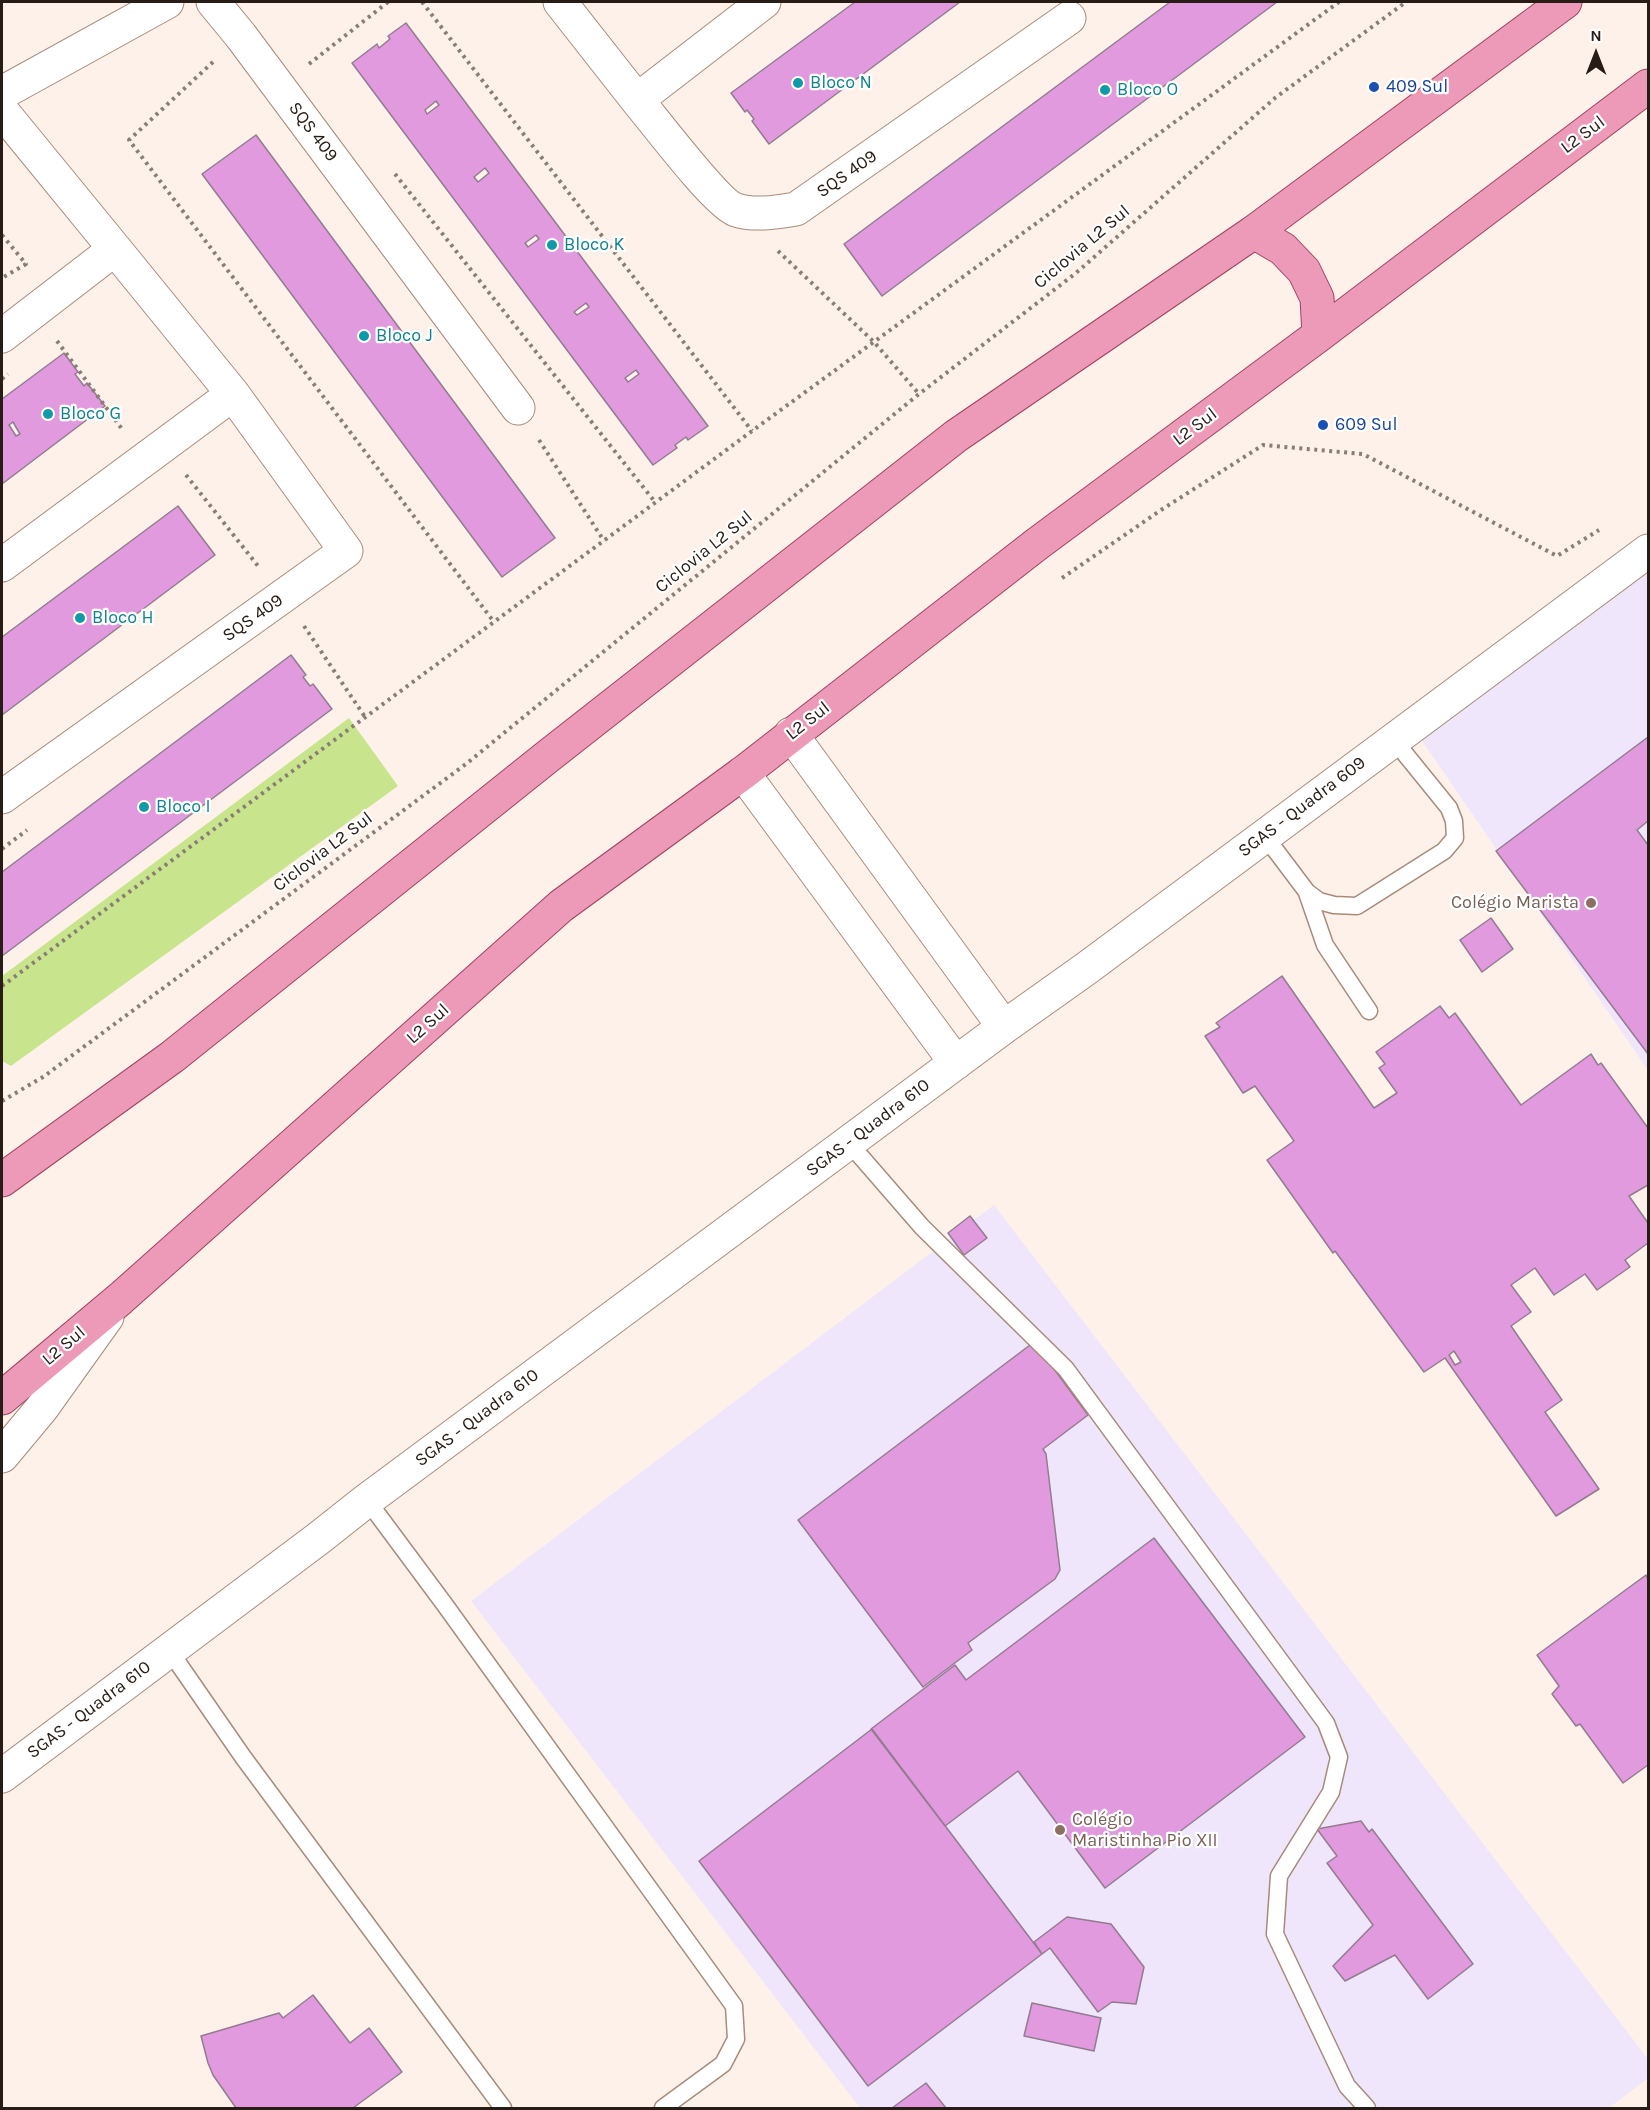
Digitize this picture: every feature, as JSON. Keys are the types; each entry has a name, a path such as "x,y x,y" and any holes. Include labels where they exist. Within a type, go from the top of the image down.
{"main road":[{"path":"2,1180 172,1057 538,764 956,436 1254,232 1565,2"},
{"name":"L2 Sul","path":"2,1398 120,1299 561,906 743,773 1037,544 1319,335 1648,86"},
{"path":"1254,232 1283,249 1304,272 1317,298 1319,335"}],"street":[{"path":"2,93 167,2"},
{"name":"SQS 409","path":"213,2 242,36 518,408"},
{"path":"560,2 710,188 734,210"},
{"path":"637,100 764,2"},
{"name":"SQS 409","path":"734,210 766,213 796,209 1070,18"},
{"name":"SQS 409","path":"2,111 233,394 346,551 2,797"},
{"path":"2,336 115,249"},
{"path":"2,565 233,394"},
{"name":"SGAS - Quadra 609","path":"956,1063 1648,550"},
{"path":"791,734 1004,1027"},
{"path":"743,773 956,1063"},
{"name":"SGAS - Quadra 610","path":"2,1776 367,1500 956,1063"},
{"path":"2,1456 42,1408 120,1299"}],"lane":[{"path":"1264,836 1307,892 1319,902 1334,905 1357,906 1444,851 1455,838 1454,821 1449,808 1393,739"},
{"path":"1307,892 1325,945 1369,1011"},
{"path":"849,1143 922,1227 1066,1370 1326,1723 1339,1758 1331,1792 1279,1876 1275,1934 1347,2086 1367,2109"},
{"path":"367,1500 446,1605 734,2006 736,2039 723,2064 663,2109"},
{"path":"169,1650 243,1758 503,2109"}],"path":[{"path":"315,73 308,64 388,2"},
{"path":"422,2 752,431"},
{"path":"2,986 752,431 1339,2"},
{"name":"Ciclovia L2 Sul","path":"2,1101 43,1077 466,764 919,394 1076,273 1275,98 1407,2"},
{"path":"242,36 129,140 494,622"},
{"path":"389,166 656,502"},
{"path":"734,210 874,342 919,394"},
{"path":"2,235 26,264 2,278"},
{"path":"47,346 56,339 128,436"},
{"path":"2,379 10,372"},
{"path":"518,408 604,541"},
{"path":"1062,578 1161,510 1263,445 1363,454 1557,556 1599,530"},
{"path":"184,472 260,570"},
{"path":"303,624 365,717"},
{"path":"2,849 30,828"}],"shaded area":[{"name":"Colégio Marista","path":"1648,568 1648,1070 1418,735"},
{"name":"Colégio Maristinha Pio XII","path":"994,1205 1648,2059 1648,2078 1609,2108 860,2108 471,1601"}],"green space":[{"path":"349,718 398,786 11,1066 2,1061 2,976"}],"building":[{"name":"Bloco N","path":"855,2 960,2 769,144 752,121 754,119 747,110 745,112 731,93"},
{"name":"Bloco O","path":"1170,2 1277,2 882,296 844,244"},
{"name":"Bloco K","path":"406,23 708,426 688,440 686,437 675,445 677,448 653,465 352,63 377,44 379,48 390,39 388,36","holes":["436,101 439,105 427,114 425,110","485,168 489,173 478,182 474,177","536,235 539,239 528,247 525,243","586,303 589,307 577,315 574,312","636,370 639,374 628,382 625,378"]},
{"name":"Bloco J","path":"256,135 555,538 502,577 202,174"},
{"name":"Bloco G","path":"64,353 78,372 75,374 84,386 87,383 105,406 2,484 2,399","holes":["13,422 20,434 16,436 9,425"]},
{"name":"Bloco H","path":"178,506 215,555 2,715 2,637"},
{"name":"Bloco I","path":"291,655 306,675 303,677 310,686 313,684 332,709 2,956 2,872"},
{"path":"1648,737 1648,821 1637,830 1648,845 1648,1054 1496,851"},
{"path":"1491,918 1513,949 1482,972 1460,940"},
{"path":"1282,976 1374,1108 1397,1093 1379,1068 1385,1064 1376,1052 1440,1006 1449,1018 1455,1013 1521,1105 1591,1054 1598,1065 1601,1063 1648,1128 1648,1185 1629,1196 1648,1223 1648,1243 1625,1260 1630,1267 1597,1290 1585,1274 1554,1295 1535,1268 1511,1285 1531,1312 1511,1326 1562,1400 1545,1412 1599,1489 1556,1516 1445,1358 1424,1372 1335,1251 1333,1253 1267,1160 1294,1141 1255,1086 1243,1093 1205,1036 1220,1027 1216,1023","holes":["1454,1351 1461,1362 1455,1365 1449,1355"]},
{"path":"970,1216 987,1238 964,1255 948,1233"},
{"path":"1034,1342 1088,1415 1043,1449 1046,1454 1060,1570 1055,1579 968,1643 972,1650 923,1687 798,1520"},
{"path":"1154,1538 1305,1737 1105,1888 1018,1771 945,1826 871,1729 955,1665 966,1680"},
{"path":"1646,1575 1648,1579 1648,1765 1623,1783 1580,1724 1576,1726 1552,1694 1559,1686 1537,1655"},
{"path":"872,1729 1042,1954 868,2086 699,1861"},
{"path":"1361,1821 1369,1832 1372,1829 1473,1964 1428,1999 1395,1955 1345,1981 1333,1966 1373,1925 1327,1863 1337,1856 1317,1829"},
{"path":"1067,1917 1111,1924 1144,1967 1136,2004 1112,2002 1098,2012 1050,1948 1042,1954 1034,1942"},
{"path":"313,1995 350,2043 369,2028 402,2072 353,2108 236,2108 213,2075 201,2036 279,2013 283,2018"},
{"path":"1032,2003 1101,2018 1094,2051 1024,2036"},
{"path":"926,2083 946,2108 892,2108"}],"place":[{"name":"Bloco N","path":"798,83"},
{"name":"409 Sul","path":"1374,87"},
{"name":"Bloco O","path":"1105,90"},
{"name":"Bloco K","path":"552,245"},
{"name":"Bloco J","path":"364,336"},
{"name":"Bloco G","path":"48,414"},
{"name":"609 Sul","path":"1323,425"},
{"name":"Bloco H","path":"80,618"},
{"name":"Bloco I","path":"144,807"},
{"name":"Colégio Marista","path":"1591,903"},
{"name":"Colégio Maristinha Pio XII","path":"1060,1830"}]}
